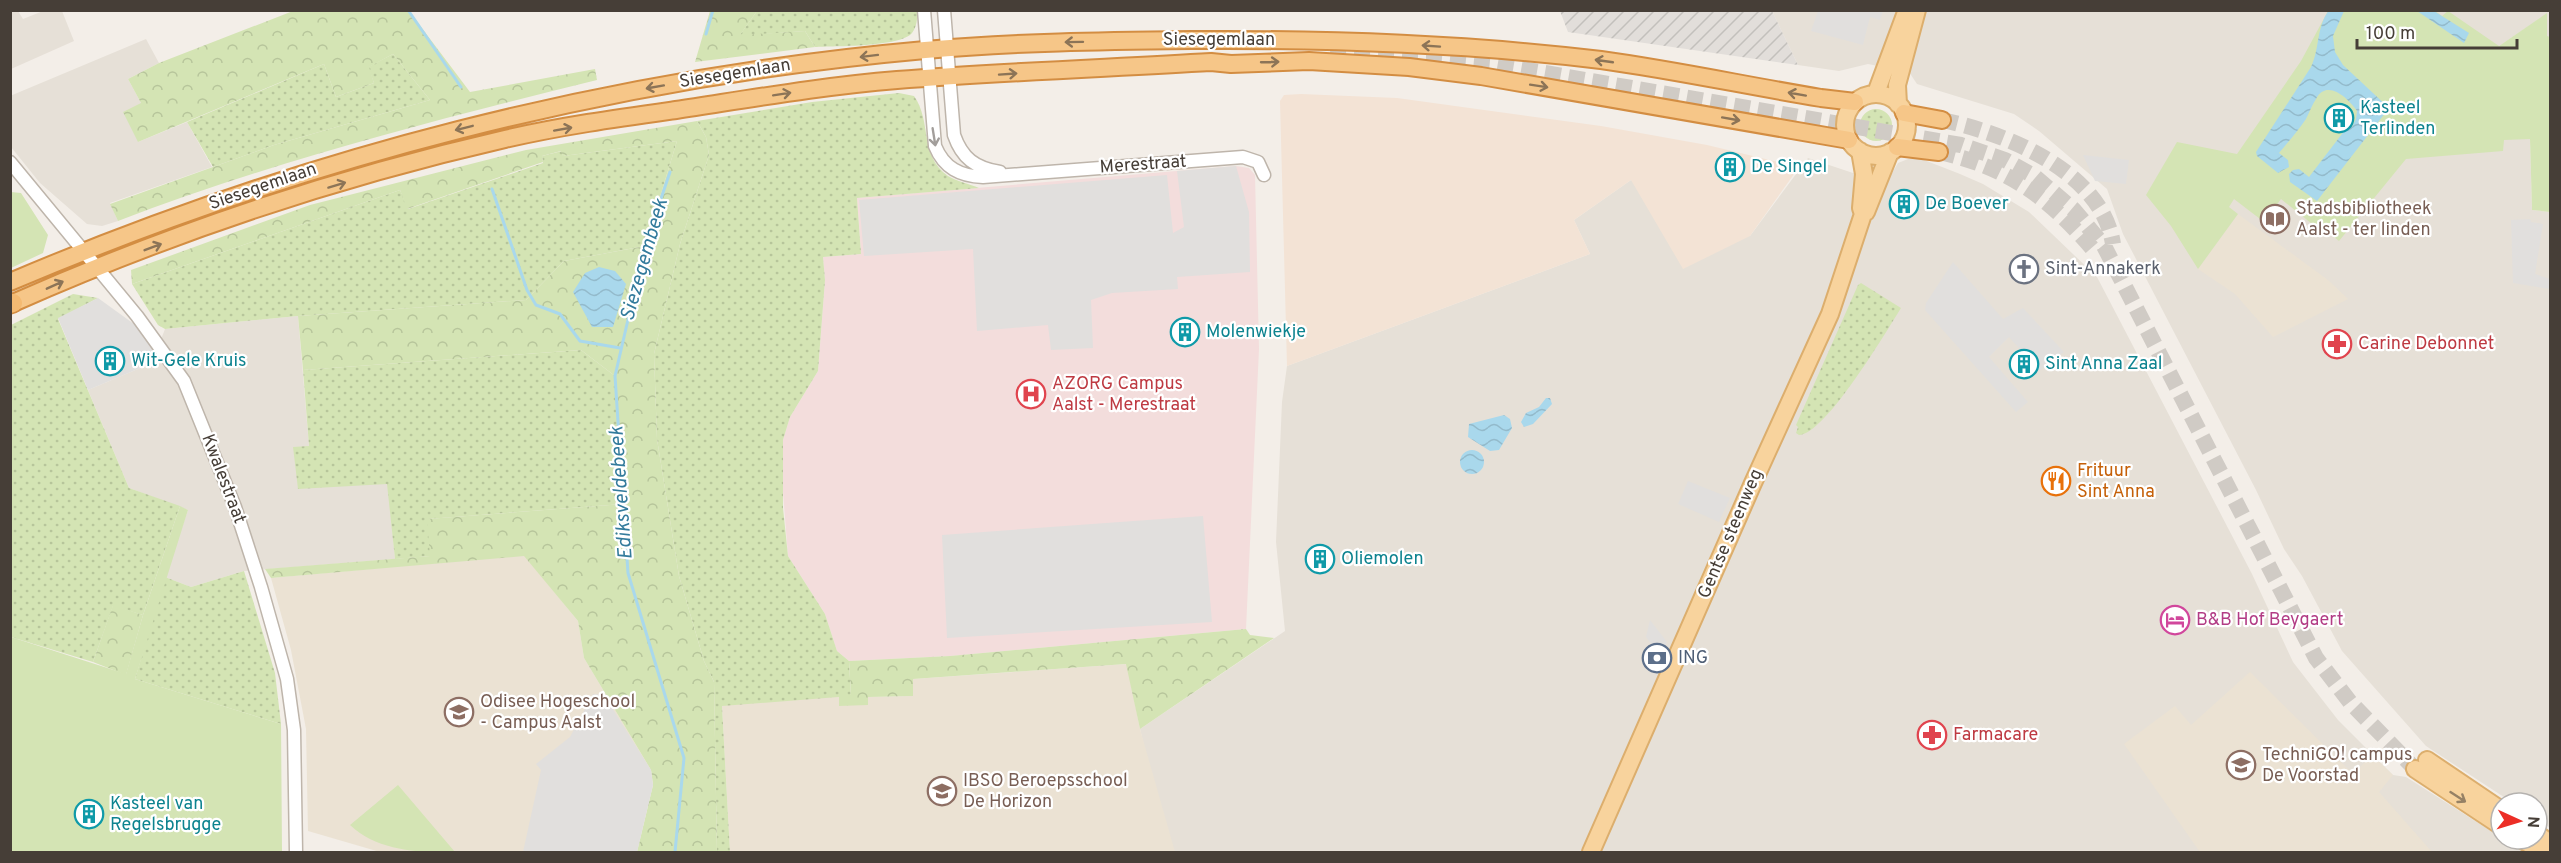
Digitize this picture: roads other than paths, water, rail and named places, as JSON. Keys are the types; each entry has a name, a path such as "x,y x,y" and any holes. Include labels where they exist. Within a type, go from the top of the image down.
{"highway":[{"name":"Siesegemlaan","path":"10,282 83,252 310,171 504,118 622,93 729,75 927,50 1055,42 1235,40 1391,43 1604,61 1855,102"},
{"name":"Siesegemlaan","path":"12,304 98,268 308,194 506,139 626,117 810,90 929,79 1211,62 1309,61 1463,74 1854,146"},
{"path":"1901,108 1942,120"},
{"path":"1893,150 1939,152"}],"main road":[{"path":"1876,93 1906,10"},
{"path":"1901,108 1891,98 1876,93 1855,102 1849,108 1845,124 1854,146 1871,155 1893,150 1906,131 1898,85 1917,10"},
{"name":"Gentse steenweg","path":"1854,146 1864,170 1861,208 1863,214"},
{"name":"Gentse steenweg","path":"1591,852 1752,483 1826,324 1846,271 1863,214 1868,210 1893,150"},
{"path":"2489,803 2421,765 2489,817"}],"street":[{"name":"Merestraat","path":"924,10 935,146 946,164 961,174 972,176 1013,174 1243,158 1258,162 1264,175"},
{"name":"Merestraat","path":"944,10 954,135 959,149 969,161 1013,174"},
{"name":"Kwalestraat","path":"10,162 98,268 184,381 235,507 261,586 287,679 294,730 296,852"}],"water":[{"path":"2329,10 2344,11 2333,36 2335,52 2343,65 2389,108 2317,201 2290,182 2289,174 2299,169 2309,177 2348,126 2352,127 2357,111 2343,96 2332,90 2321,93 2306,119 2279,153 2288,160 2289,167 2278,173 2257,156 2256,152 2311,67 2322,24"},
{"path":"2417,11 2434,11 2469,33 2464,43"},
{"path":"599,267 615,271 626,284 613,327 592,327 573,292 585,273"},
{"path":"1546,398 1550,398 1552,404 1533,424 1524,427 1521,422 1526,413 1539,407"},
{"path":"1504,415 1510,419 1512,428 1499,450 1490,451 1468,437 1469,424"},
{"path":"1472,450 1481,453 1484,462 1481,471 1472,474 1463,471 1460,462 1463,453"}],"waterway":[{"name":"Ediksveldebeek","path":"408,10 461,87"},
{"name":"Siezegembeek","path":"706,34 713,10"},
{"name":"Ediksveldebeek","path":"670,172 645,246 615,376 628,573 684,758 675,852"},
{"name":"Ediksveldebeek","path":"492,189 527,290 536,305 560,314 580,341 620,348"}],"tunnel":[{"path":"1330,55 1431,58 1493,64 1961,145 2005,160 2034,176 2074,210 2104,246 2316,658 2350,702 2415,769"},
{"path":"1942,120 1967,126 2021,146 2071,176 2090,196 2105,218 2113,244"},
{"path":"1939,152 1985,166 2024,186 2059,213 2092,248"}],"place":[{"name":"Kasteel Terlinden","path":"2339,118"},
{"name":"De Singel","path":"1730,167"},
{"name":"De Boever","path":"1904,204"},
{"name":"Stadsbibliotheek Aalst - ter linden","path":"2275,219"},
{"name":"Sint-Annakerk","path":"2024,269"},
{"name":"Molenwiekje","path":"1185,332"},
{"name":"Carine Debonnet","path":"2337,344"},
{"name":"Wit-Gele Kruis","path":"110,361"},
{"name":"Sint Anna Zaal","path":"2024,364"},
{"name":"AZORG Campus Aalst - Merestraat","path":"1031,394"},
{"name":"Frituur Sint Anna","path":"2056,481"},
{"name":"Oliemolen","path":"1320,559"},
{"name":"B&B Hof Beygaert","path":"2175,620"},
{"name":"ING","path":"1657,658"},
{"name":"Odisee Hogeschool - Campus Aalst","path":"459,712"},
{"name":"Farmacare","path":"1932,735"},
{"name":"TechniGO! campus De Voorstad","path":"2241,765"},
{"name":"IBSO Beroepsschool De Horizon","path":"942,791"},
{"name":"Kasteel van Regelsbrugge","path":"89,814"}]}
